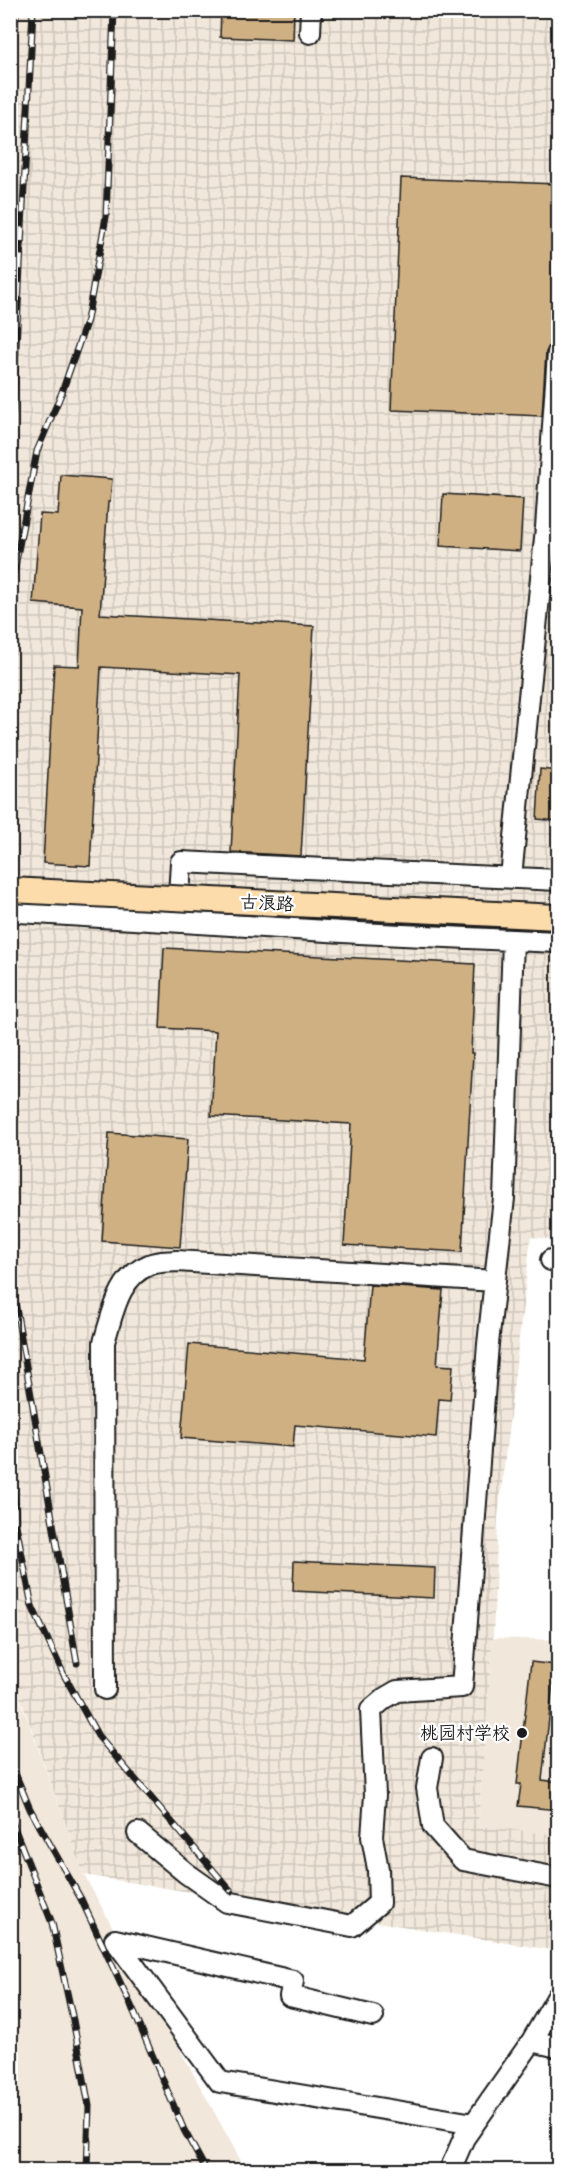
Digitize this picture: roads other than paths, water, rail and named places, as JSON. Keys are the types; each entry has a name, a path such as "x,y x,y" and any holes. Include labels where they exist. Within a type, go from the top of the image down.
{"main road":[{"name":"古浪路","path":"15,901 558,917"}],"street":[{"path":"310,33 311,10"},
{"path":"511,877 546,528 558,353"},
{"path":"177,922 180,862 558,880"},
{"path":"15,901 177,922 558,942"},
{"path":"138,1833 186,1873 227,1902 352,1926 378,1903 378,1869 372,1837 375,1795 371,1710 384,1698 397,1691 462,1687 488,1344 504,1198 513,940"},
{"path":"105,1689 104,1342 120,1293 127,1280 149,1264 177,1261 495,1281"},
{"path":"432,1758 427,1788 433,1826 463,1860 558,1878"},
{"path":"373,2016 290,1996 293,1981 115,1940 220,2082 474,2124"},
{"path":"450,2170 464,2138 532,2041 558,1996"},
{"path":"532,2041 558,2048"}],"railway":[{"path":"10,120 16,10"},
{"path":"10,465 33,10"},
{"path":"10,593 37,451 62,392 87,320 106,217 114,10"},
{"path":"10,1261 15,1302 77,1663"},
{"path":"10,1424 16,1525 32,1606 64,1675 98,1736 231,1891"},
{"path":"10,1761 30,1809 81,1899 134,2012 184,2130 206,2170"},
{"path":"10,1817 52,1923 89,2106 87,2170"},
{"path":"10,1972 10,1997"}],"place":[{"name":"桃园村学校","path":"522,1733"}]}
